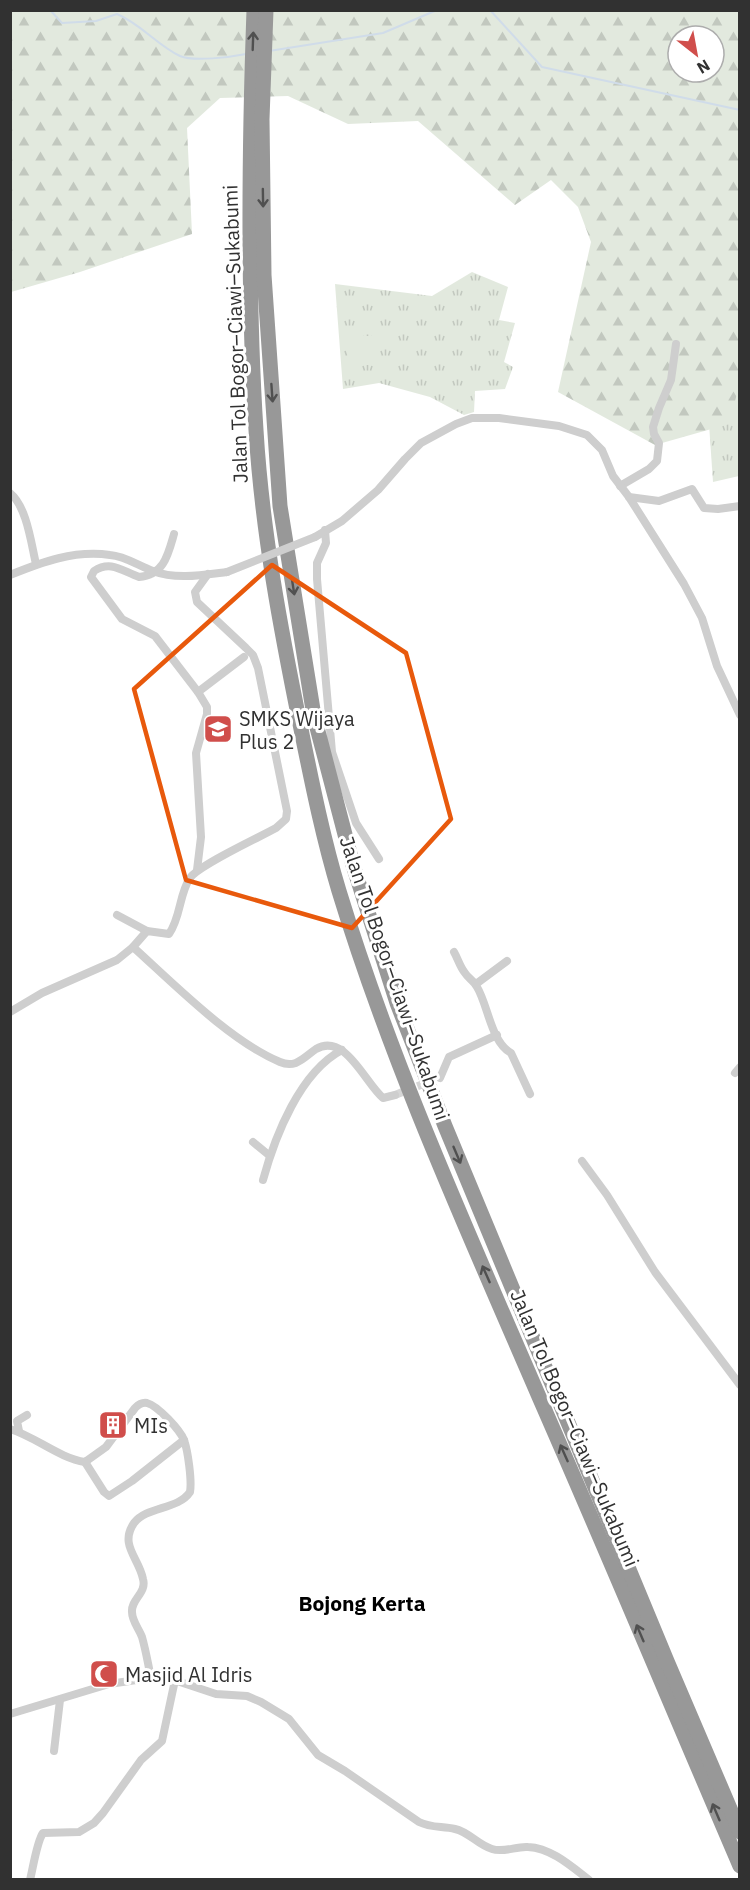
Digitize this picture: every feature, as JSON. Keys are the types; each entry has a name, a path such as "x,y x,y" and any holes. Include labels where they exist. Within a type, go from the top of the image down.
{"highway":[{"name":"Jalan Tol Bogor–Ciawi–Sukabumi","path":"254,10 256,116 264,276 280,506 314,716 353,865 397,1003 445,1126 662,1650 740,1832"},
{"name":"Jalan Tol Bogor–Ciawi–Sukabumi","path":"266,10 256,116 251,283 256,431 265,524 285,653 317,807 338,890 430,1146 582,1494 740,1866"}],"street":[{"path":"620,486 652,466 657,460 659,443 653,427 671,380 676,344"},
{"path":"10,575 36,564 72,555 108,554 156,572 174,576 227,572 315,537 342,521 378,490 421,443 449,426 472,418 499,418 568,428 586,435 602,450 610,471 684,584 700,616 715,663 740,715"},
{"path":"628,497 661,501 692,489 704,508 740,506"},
{"path":"10,493 16,498 23,512 36,564"},
{"path":"325,530 326,543 317,563 317,579 332,752 356,823 379,859"},
{"path":"117,915 147,931 165,935 170,933 181,907 185,888 197,870 201,837 196,753 208,710 198,692 155,636 120,617 91,577 94,571 106,566 116,567 138,577 156,572 166,562 174,534"},
{"path":"197,870 276,828 286,819 287,811 258,668 253,655 197,602 195,592 208,574"},
{"path":"198,692 244,657"},
{"path":"10,1012 42,993 117,960 147,931"},
{"path":"133,947 216,1020 246,1043 279,1062 288,1065 298,1063 318,1048 328,1045 348,1054 383,1098 395,1095"},
{"path":"454,952 466,976 476,984 486,1013 504,1049 511,1053 530,1094"},
{"path":"476,984 507,960"},
{"path":"440,1078 448,1057 497,1035"},
{"path":"262,1180 281,1125 324,1061 342,1050"},
{"path":"253,1142 270,1156"},
{"path":"582,1161 607,1195 655,1272 740,1385"},
{"path":"85,1462 106,1447 135,1408 141,1404 148,1404 162,1414 176,1427 184,1440 190,1492 182,1499 138,1519 130,1531 128,1540 130,1551 144,1580 142,1592 132,1606 132,1614 142,1638 151,1678"},
{"path":"27,1415 17,1421 15,1430 67,1456 85,1462 109,1496 184,1440"},
{"path":"10,1714 109,1684 164,1677 213,1693 247,1696 289,1719 318,1755 424,1825 459,1830 482,1845 493,1849 526,1847 542,1850 562,1860 588,1880"},
{"path":"30,1880 40,1836 48,1832 73,1833 94,1823 141,1760 162,1741 175,1680"},
{"path":"54,1751 60,1700"}],"highlighted area":[{"path":"272,565 406,653 451,819 352,928 186,880 134,689"}],"green space":[{"path":"11,11 739,11 740,382 729,424 655,445 558,392 591,242 578,207 551,180 515,205 418,121 348,124 288,96 220,98 187,128 192,234 80,272 11,292"},
{"path":"698,265 739,265 739,476 713,482"},
{"path":"472,272 508,287 499,320 515,323 504,362 513,367 505,389 475,391 474,412 464,415 430,397 379,383 343,389 335,284 432,296"},
{"path":"348,336 374,336 374,365 348,365"}],"waterway":[{"path":"50,10 62,23 96,21 117,14 186,58 246,54"},
{"path":"269,51 383,33 437,10"},
{"path":"490,10 542,67 740,110"}],"tunnel":[{"path":"395,1095 431,1081"}],"place":[{"name":"SMKS Wijaya Plus 2","path":"218,729"},
{"name":"MIs","path":"113,1425"},
{"name":"Masjid Al Idris","path":"104,1674"}],"district":[{"name":"Bojong Kerta","path":"362,1603"}]}
